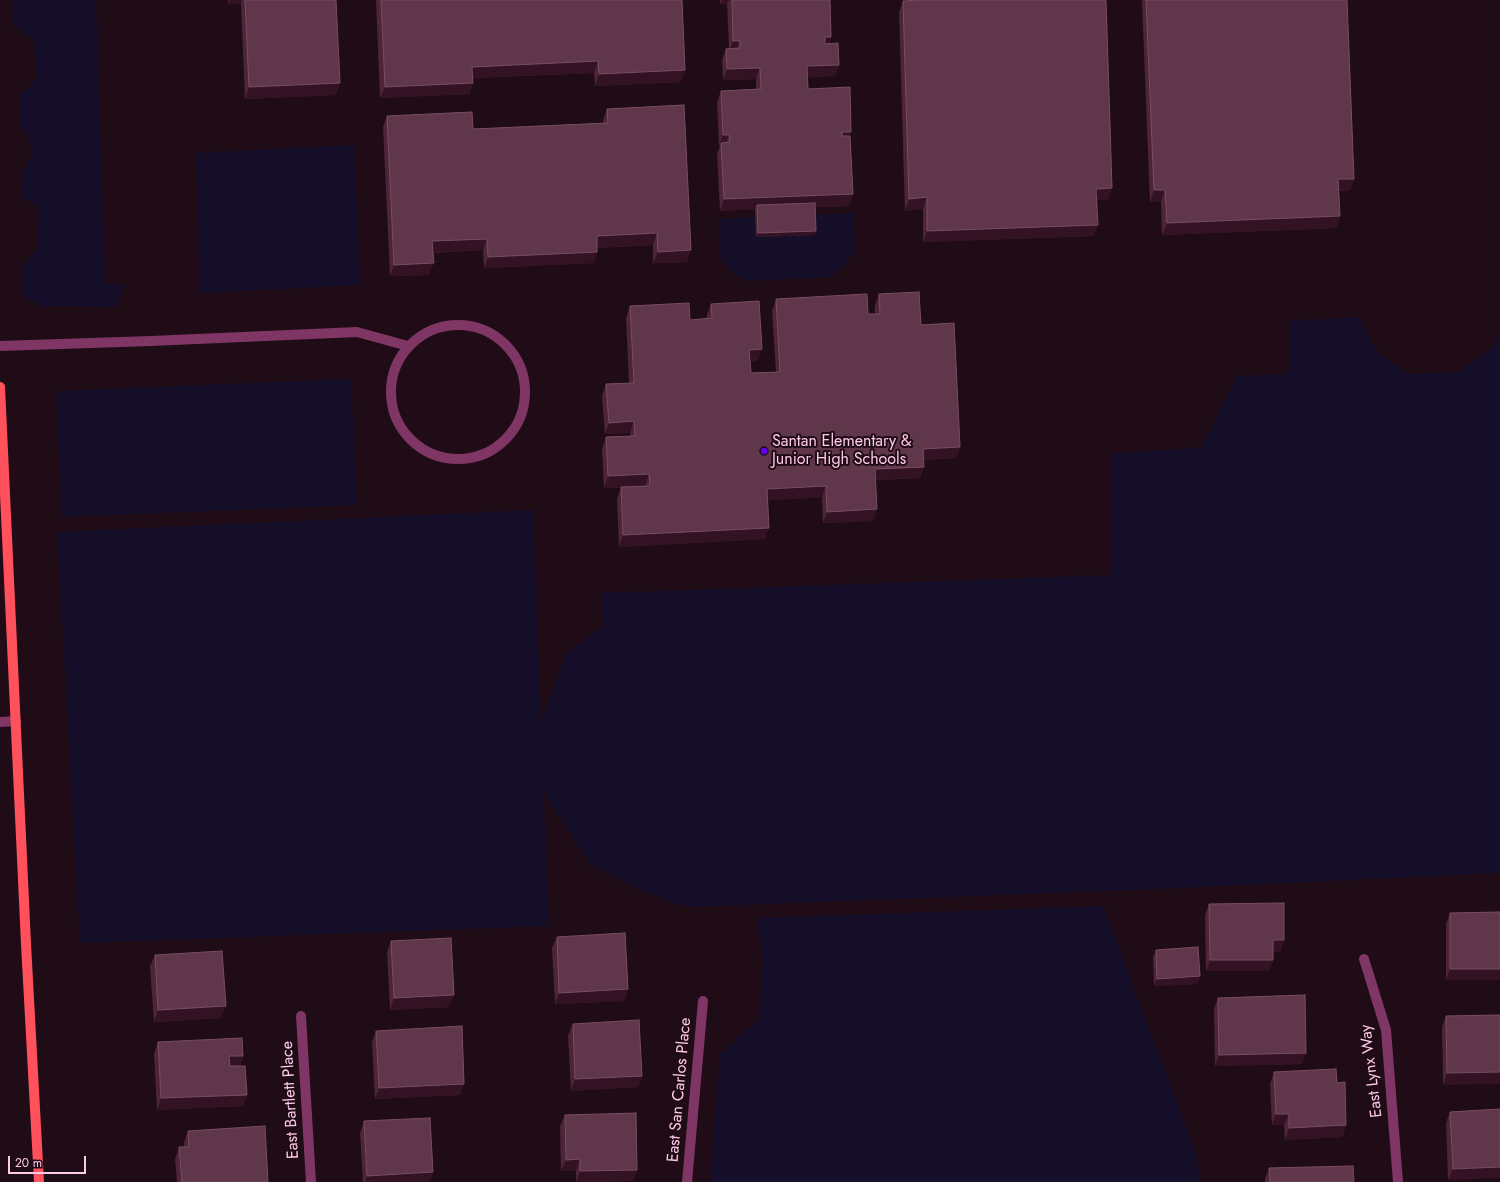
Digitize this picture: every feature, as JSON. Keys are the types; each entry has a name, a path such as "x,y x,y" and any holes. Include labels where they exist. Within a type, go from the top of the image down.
{"main road":[{"path":"0,387 26,944 39,1182"}],"street":[{"path":"448,325 470,325 492,333 509,348 521,367 526,390 522,413 512,433 496,448 477,458 455,461 434,456 415,445 400,428 397,421 392,408 390,386 396,364 408,346 426,332 448,325"},
{"path":"0,346 357,332 408,346"},
{"path":"0,722 16,721"},
{"name":"East Lynx Way","path":"1364,959 1386,1030 1398,1182"},
{"name":"East San Carlos Place","path":"687,1182 704,1001"},
{"name":"East Bartlett Place","path":"301,1016 311,1182"}],"shaded area":[{"path":"14,0 96,0 105,284 126,283 115,307 41,306 23,295 22,266 37,249 39,209 21,196 23,170 32,157 28,134 19,125 20,95 37,79 34,42 12,24"},
{"path":"354,145 360,285 200,293 196,153"},
{"path":"853,213 855,250 846,264 831,277 744,281 731,271 720,259 718,219 756,217 756,236 814,215"},
{"path":"1358,317 1377,352 1410,374 1459,372 1491,349 1500,334 1500,873 1155,889 688,907 644,892 590,864 546,797 543,778 549,926 80,943 57,532 533,510 541,721 566,654 603,627 602,593 1112,575 1112,454 1202,447 1237,376 1290,374 1290,321"},
{"path":"351,379 357,505 62,517 56,391"},
{"path":"1103,906 1198,1159 1199,1182 710,1182 720,1054 759,1019 763,960 757,918"}],"building":[{"path":"245,0 336,0 340,83 249,87"},
{"path":"381,0 682,0 685,70 599,74 598,61 472,67 473,83 385,87"},
{"path":"732,0 830,0 831,37 825,37 825,44 838,43 839,65 807,66 808,89 850,87 851,132 842,132 842,136 850,136 853,194 724,199 721,143 730,142 729,135 723,135 721,91 761,89 760,68 727,69 726,49 740,48 740,41 733,41"},
{"path":"1106,0 1112,188 1096,189 1098,225 927,231 927,197 909,199 903,1"},
{"path":"1146,0 1347,0 1354,179 1338,179 1340,216 1167,223 1165,190 1154,190"},
{"path":"684,105 691,250 658,252 657,233 597,236 597,252 488,257 487,239 432,241 434,263 394,265 387,116 472,112 473,129 608,123 607,109"},
{"path":"815,203 816,231 758,233 757,205"},
{"path":"919,292 921,325 954,323 960,447 923,449 924,467 875,469 877,509 827,512 826,486 767,489 769,528 623,535 621,487 650,486 649,474 608,476 606,437 635,436 634,421 609,423 606,384 634,383 630,306 689,303 690,320 712,318 711,304 759,301 762,349 749,350 751,373 780,372 776,299 867,294 868,314 880,314 879,294"},
{"path":"1284,903 1284,940 1273,940 1273,960 1210,960 1209,904"},
{"path":"1500,912 1500,969 1450,969 1450,913"},
{"path":"625,933 628,989 559,993 557,937"},
{"path":"451,938 454,995 394,998 391,941"},
{"path":"1198,947 1200,976 1157,979 1156,950"},
{"path":"222,951 226,1006 158,1010 155,955"},
{"path":"1305,995 1306,1053 1219,1055 1218,998"},
{"path":"1500,1015 1500,1072 1447,1073 1446,1016"},
{"path":"639,1020 642,1076 575,1079 573,1024"},
{"path":"462,1026 464,1084 379,1088 376,1031"},
{"path":"242,1038 243,1056 229,1056 230,1066 245,1066 247,1095 161,1098 158,1042"},
{"path":"1336,1069 1337,1083 1345,1082 1346,1125 1289,1128 1289,1114 1276,1114 1274,1072"},
{"path":"1500,1109 1500,1167 1453,1169 1450,1112"},
{"path":"636,1113 637,1170 580,1171 580,1159 566,1160 565,1115"},
{"path":"430,1118 433,1172 367,1176 364,1121"},
{"path":"265,1126 268,1182 182,1182 179,1147 189,1147 188,1131"},
{"path":"1353,1166 1354,1182 1270,1182 1269,1168"}],"place":[{"name":"Santan Elementary & Junior High Schools","path":"764,451"}]}
